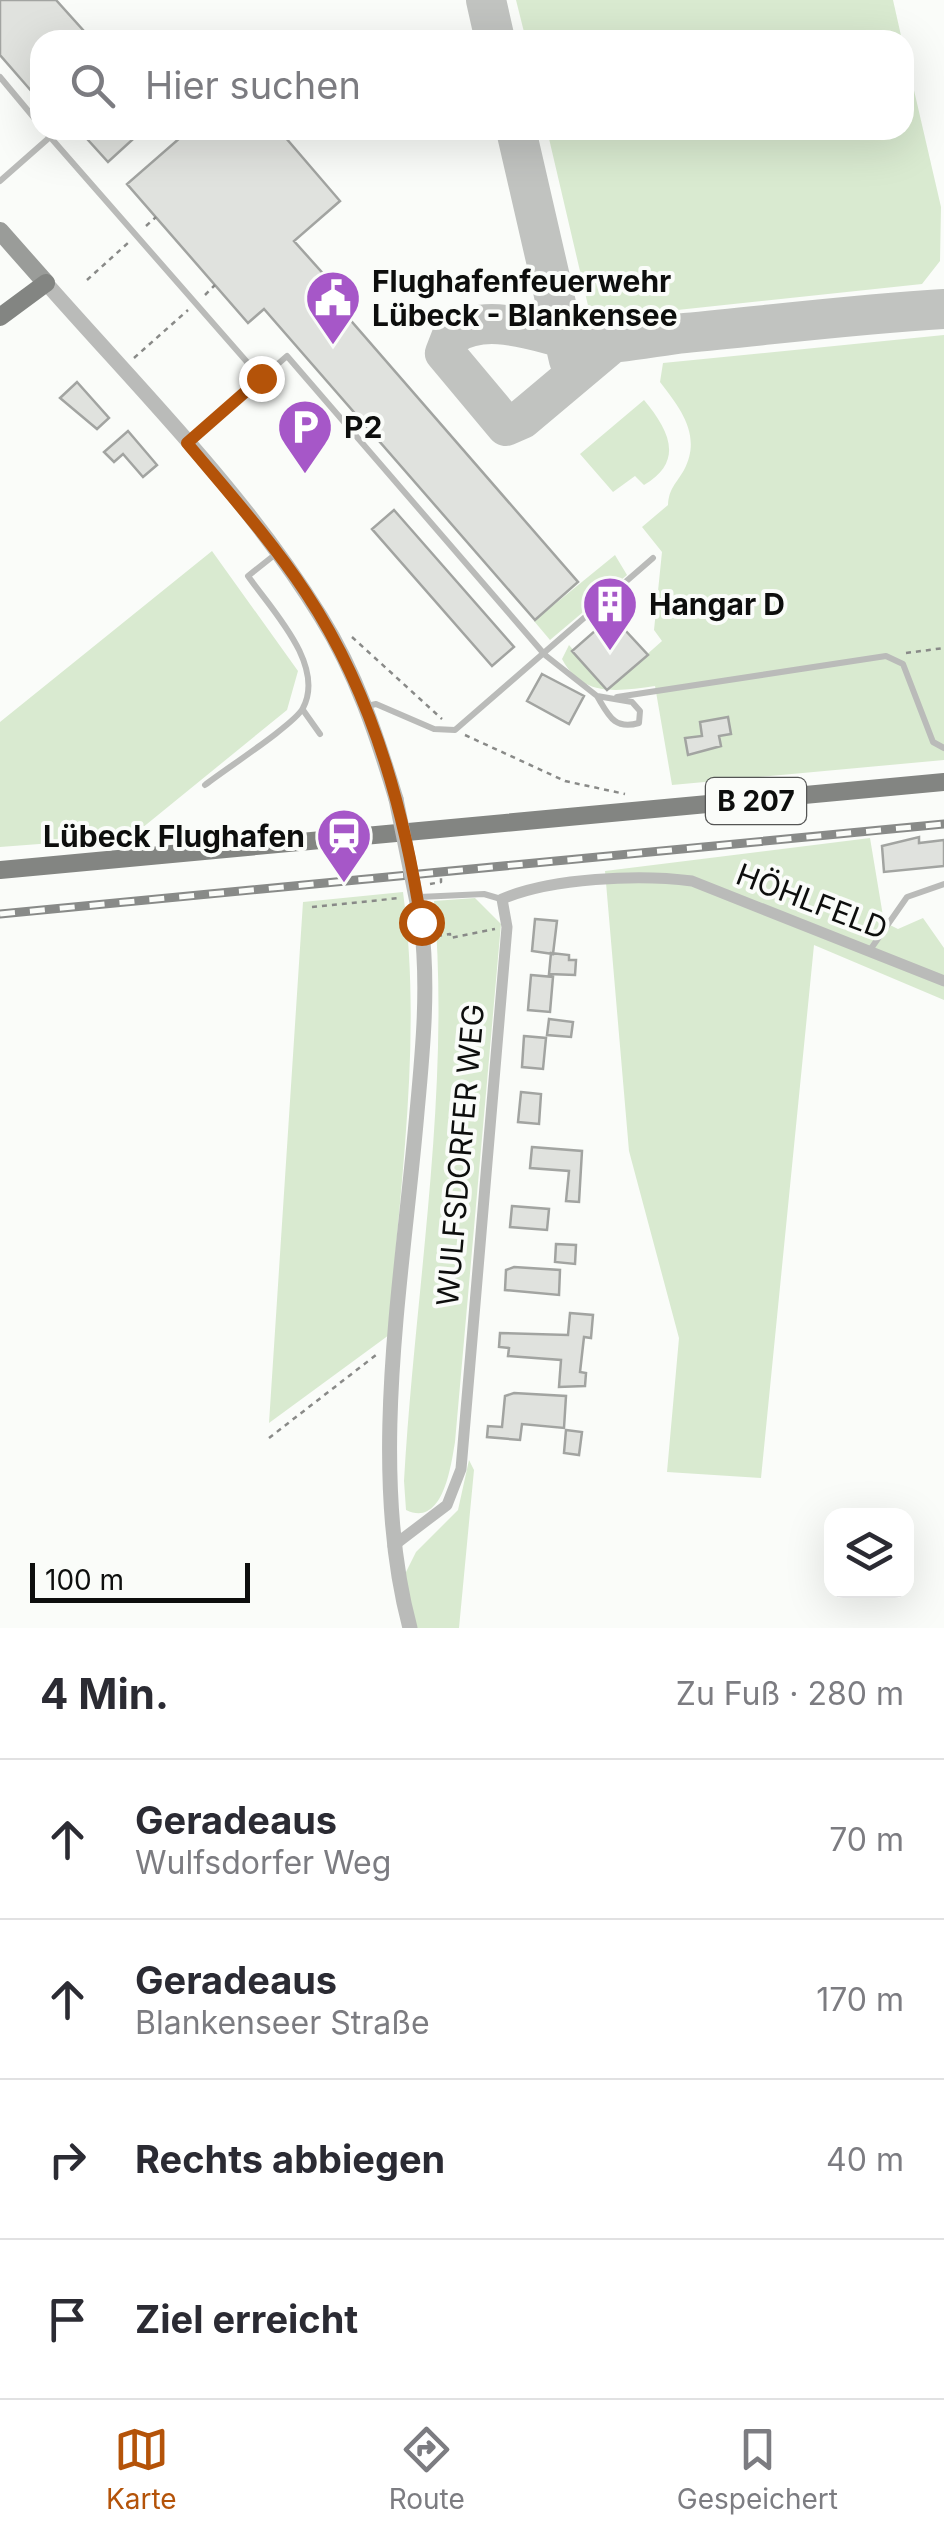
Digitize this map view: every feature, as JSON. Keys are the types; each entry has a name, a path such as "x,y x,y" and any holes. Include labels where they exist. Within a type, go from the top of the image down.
{"main road":[{"path":"0,232 46,283 0,317"},
{"name":"B 207","path":"0,870 944,782"}],"street":[{"name":"WULFSDORFER WEG","path":"46,283 278,553 322,619 366,706 396,798 421,922 425,974 390,1446 393,1546 410,1628"},
{"name":"HÖHLFELD","path":"502,900 527,888 660,877 692,881 944,981"},
{"name":"WULFSDORFER WEG","path":"393,1546 447,1506 461,1469 507,927 502,900"}],"lane":[{"path":"0,77 30,114"},
{"path":"0,181 36,140"},
{"path":"52,140 261,378"},
{"path":"187,443 286,356 545,654 597,696 612,722 624,727 639,723 640,711 632,702 597,696"},
{"path":"205,785 303,710 310,686 306,667 248,576 278,553"},
{"path":"366,706 376,704 434,729 455,730 653,558"},
{"path":"610,698 886,656 903,664 933,742 944,748"},
{"path":"303,710 320,734"},
{"path":"870,950 907,897 944,884"},
{"path":"411,897 484,894 502,900"}],"path":[{"path":"88,280 156,217"},
{"path":"121,368 215,285"},
{"path":"339,627 455,730 565,781"},
{"path":"886,656 944,648"},
{"path":"427,884 442,882 441,875"},
{"path":"312,906 411,897"},
{"path":"434,936 450,934 450,938 507,927"},
{"path":"270,1438 378,1354 397,1350"}],"green space":[{"path":"516,0 893,0 900,30 524,30"},
{"path":"914,90 941,207 940,261 922,284 668,311 590,314 549,140 914,140"},
{"path":"944,335 944,760 672,785 655,686 608,689 662,641 654,630 662,552 642,527 668,505 691,446 687,423 660,382 663,363"},
{"path":"644,400 666,434 669,455 657,476 644,485 635,476 613,492 580,454"},
{"path":"212,551 298,671 287,710 131,837 0,847 0,722"},
{"path":"615,555 627,575 550,640 534,621"},
{"path":"569,645 606,689 591,686 571,672 562,659"},
{"path":"870,838 884,922 898,929 923,918 944,948 944,1000 814,945 761,1478 667,1472 679,1338 629,1151 605,871"},
{"path":"403,892 409,947 410,1058 389,1335 269,1423 303,902"},
{"path":"475,898 501,924 455,1442 443,1492 429,1510 419,1513 406,1510 404,1481 435,1118 438,973 434,901"},
{"path":"469,1460 474,1470 459,1628 416,1628 404,1576 416,1552 458,1510"}],"building":[{"path":"0,0 56,0 83,30 30,30 30,90 0,55"},
{"path":"88,140 132,140 108,162"},
{"path":"178,140 288,140 340,201 294,241 327,278 320,285 578,582 535,620 264,309 248,323 127,184"},
{"path":"77,382 109,418 97,429 60,398"},
{"path":"128,431 157,465 143,477 123,454 114,462 104,452"},
{"path":"394,510 514,647 492,666 372,529"},
{"name":"Hangar D","path":"612,616 648,655 607,690 572,651"},
{"path":"542,674 584,696 569,724 527,701"},
{"path":"728,717 731,734 719,736 721,746 688,755 685,738 702,736 700,722"},
{"path":"919,837 919,843 944,840 944,866 884,872 882,846"},
{"path":"535,919 557,921 553,954 532,951"},
{"path":"551,953 576,960 575,975 549,974"},
{"path":"531,975 553,977 550,1012 528,1010"},
{"path":"549,1019 573,1022 571,1037 547,1035"},
{"path":"524,1036 546,1038 543,1069 522,1067"},
{"path":"521,1092 541,1094 539,1124 518,1122"},
{"path":"532,1147 582,1151 579,1202 566,1201 569,1171 530,1168"},
{"path":"512,1206 549,1209 547,1230 510,1227"},
{"path":"556,1244 576,1245 575,1264 555,1262"},
{"path":"506,1270 560,1270 559,1295 505,1290"},
{"path":"570,1313 593,1315 591,1338 584,1337 580,1372 586,1373 585,1386 559,1387 561,1360 508,1356 509,1348 499,1347 500,1333 568,1335"},
{"path":"505,1396 566,1396 564,1428 522,1424 520,1440 487,1437 488,1426 502,1427"},
{"path":"566,1430 582,1432 579,1455 564,1453"}],"taxiway":[{"path":"486,0 493,30"},
{"path":"518,140 569,360"},
{"path":"616,340 522,419 506,426 445,353 452,335 484,324 610,343 622,342 685,333 944,309"}],"railway":[{"path":"0,914 944,824"}],"place":[{"name":"Flughafenfeuerwehr Lübeck - Blankensee","path":"333,347"},
{"name":"P2","path":"305,476"},
{"name":"Hangar D","path":"610,653"},
{"name":"Lübeck Flughafen","path":"344,885"}],"route":[{"path":"261,378 187,443 278,553 338,648 366,706 396,798 412,860 421,922"}]}
